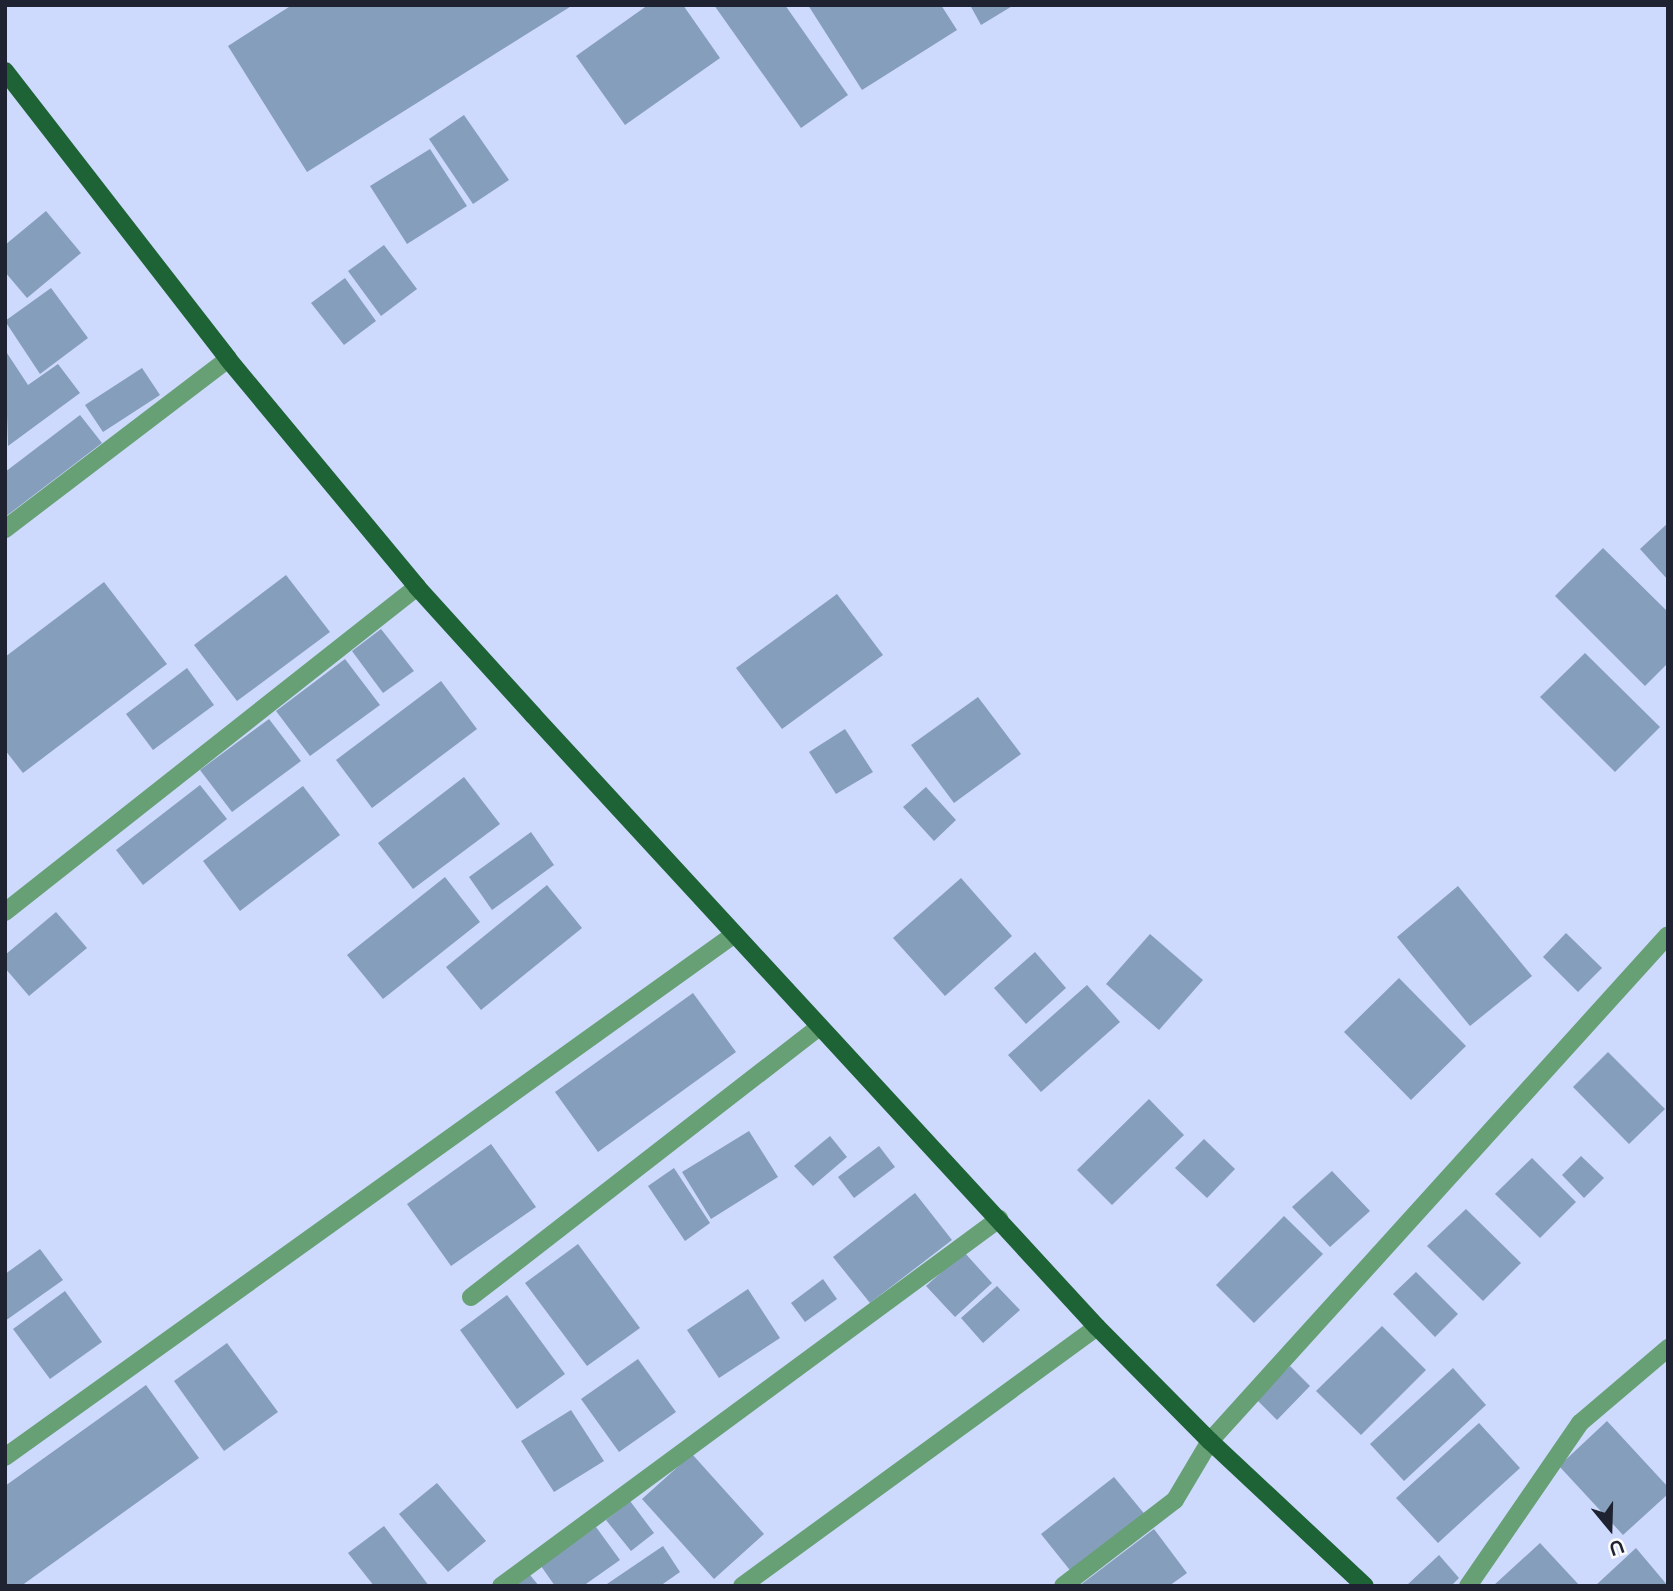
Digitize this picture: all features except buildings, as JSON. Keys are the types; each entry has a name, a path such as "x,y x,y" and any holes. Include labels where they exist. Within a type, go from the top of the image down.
{"main road":[{"path":"5,71 228,359 417,587 732,936 1097,1327 1210,1441 1365,1586"}],"street":[{"path":"5,529 228,359"},
{"path":"5,912 417,587"},
{"path":"1063,1586 1175,1500 1210,1441 1668,935"},
{"path":"5,1457 732,936"},
{"path":"471,1297 819,1027"},
{"path":"501,1586 999,1219"},
{"path":"742,1586 1097,1327"},
{"path":"1468,1586 1580,1423 1668,1348"}]}
